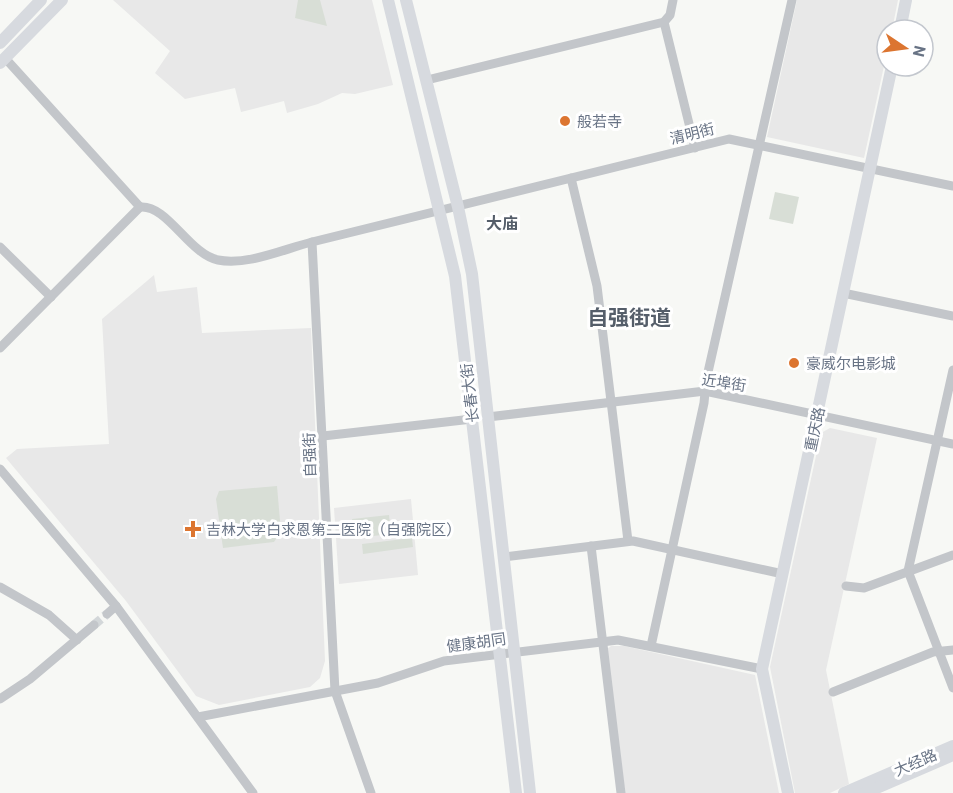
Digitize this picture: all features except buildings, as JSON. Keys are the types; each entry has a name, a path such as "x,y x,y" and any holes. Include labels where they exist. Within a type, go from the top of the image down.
{"main road":[{"path":"0,43 41,0"},
{"path":"2,61 62,0"},
{"name":"长春大街","path":"388,0 455,276 516,793"},
{"name":"长春大街","path":"406,0 458,207 472,274 530,793"},
{"path":"902,18 906,0"},
{"name":"重庆路","path":"788,793 762,669 889,78"},
{"name":"大经路","path":"844,793 953,746"},
{"name":"大经路","path":"866,793 953,755"}],"street":[{"path":"427,81 664,22 670,15 673,0"},
{"path":"651,646 792,0"},
{"path":"664,22 694,148"},
{"path":"2,61 140,207 154,209 202,253 216,260 238,261 441,211"},
{"name":"清明街","path":"441,211 729,139 953,186"},
{"path":"571,178 597,286 628,542"},
{"path":"0,348 140,207"},
{"name":"自强街","path":"312,242 335,691 371,793"},
{"path":"0,247 51,297"},
{"path":"843,293 953,316"},
{"path":"953,370 908,572 953,688"},
{"name":"近埠街","path":"488,417 705,391 953,444"},
{"path":"323,436 472,419"},
{"path":"0,469 116,606 253,793"},
{"path":"504,557 628,542 783,574"},
{"path":"591,546 621,793"},
{"path":"846,586 864,588 953,555"},
{"path":"0,586 49,615 77,640"},
{"path":"107,614 116,606"},
{"path":"0,699 30,679 94,625"},
{"name":"健康胡同","path":"198,717 378,683 444,661 603,641 618,640 762,669"},
{"path":"833,692 933,652 953,650"}],"shaded area":[{"path":"113,0 372,0 393,85 355,94 342,93 318,104 287,113 284,101 241,112 235,88 185,99 155,73 170,51"},
{"path":"298,0 320,0 327,26 295,18"},
{"path":"797,0 898,0 894,18 875,18 875,78 881,78 864,158 767,137"},
{"path":"775,192 799,197 793,224 769,219"},
{"name":"吉林大学白求恩第二医院（自强院区）","path":"154,275 157,292 197,287 202,333 311,328 325,661 320,678 310,687 219,705 196,696 126,601 6,458 17,449 109,444 102,319"},
{"path":"830,428 877,438 826,670 849,784 830,793 795,793 770,667 821,433"},
{"path":"277,486 281,532 274,542 223,548 216,499 219,491"},
{"path":"411,499 418,575 339,584 334,508"},
{"path":"389,515 391,534 355,538 352,519"},
{"path":"412,538 413,547 363,554 362,544"},
{"path":"611,646 624,646 755,675 779,793 625,793 607,649"}],"tunnel":[{"path":"94,625 107,614"}],"place":[{"name":"般若寺","path":"565,121"},
{"name":"豪威尔电影城","path":"794,363"},
{"name":"吉林大学白求恩第二医院（自强院区）","path":"193,529"}],"district":[{"name":"大庙","path":"502,222"},
{"name":"自强街道","path":"629,316"}]}
